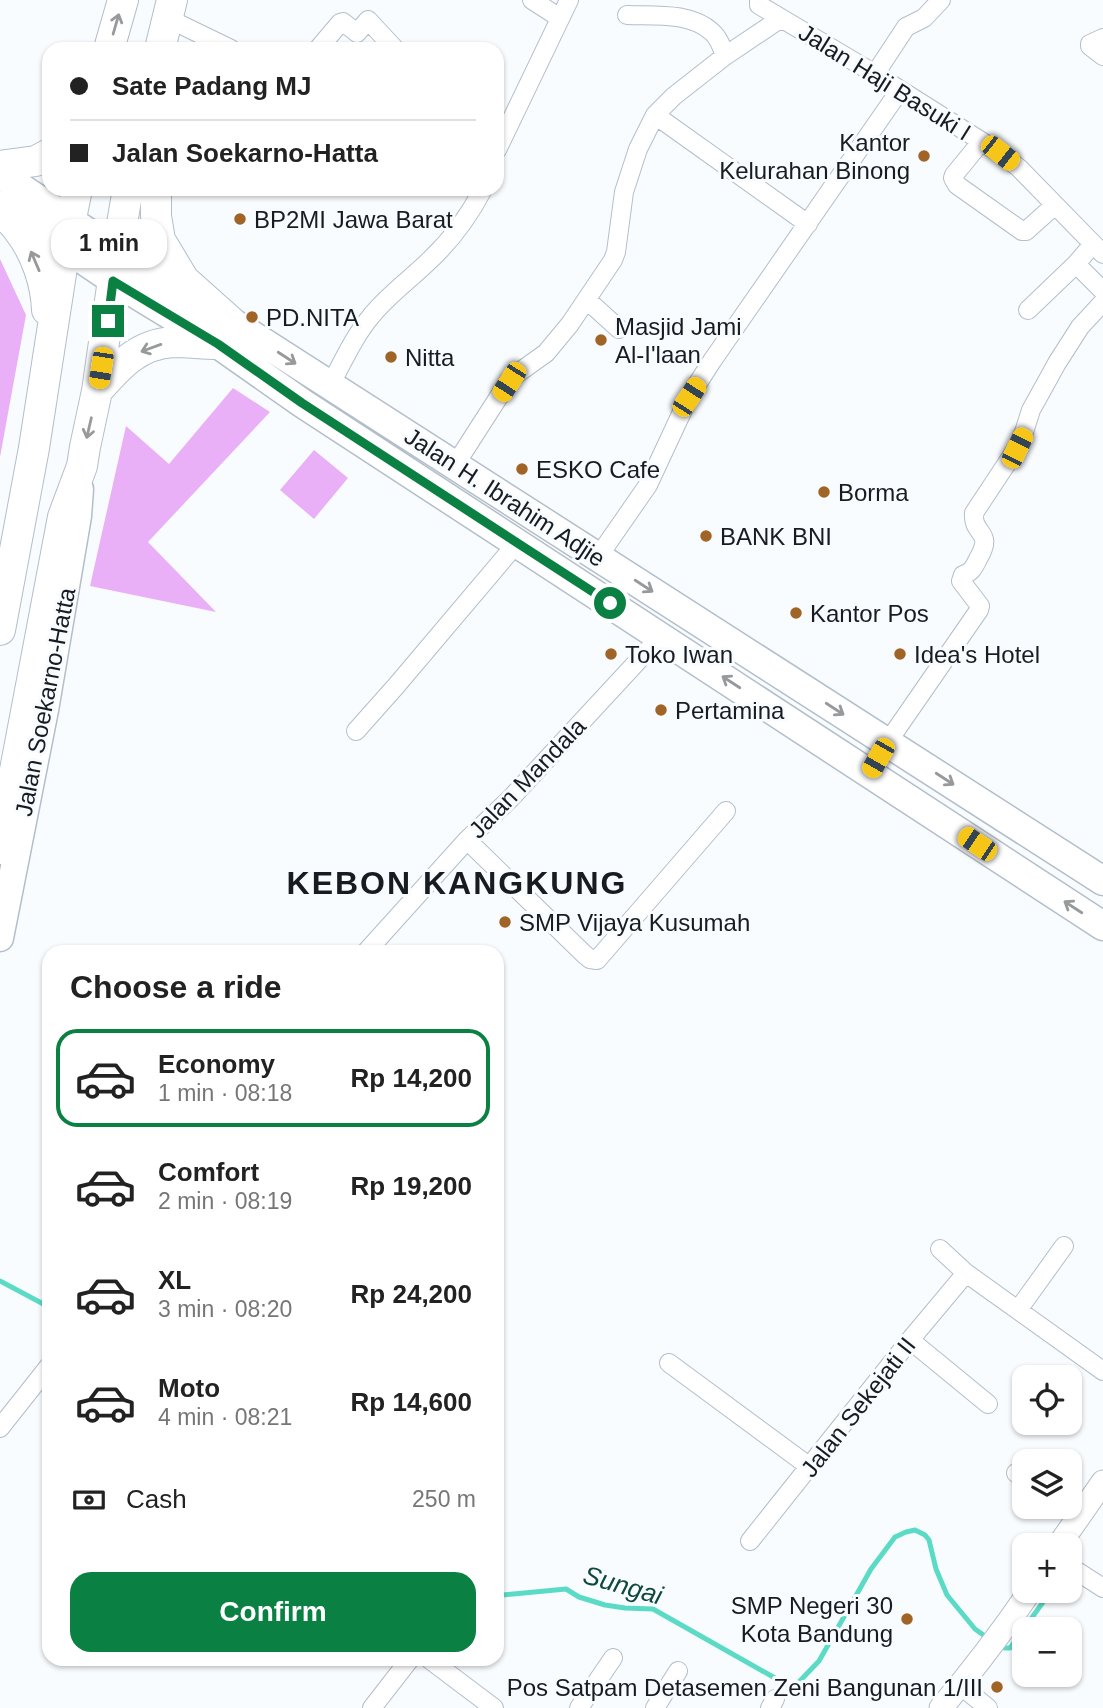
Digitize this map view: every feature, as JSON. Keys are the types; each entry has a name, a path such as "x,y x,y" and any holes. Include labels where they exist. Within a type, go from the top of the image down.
{"highway":[{"path":"111,42 123,0"},
{"path":"162,42 170,9"},
{"path":"0,166 42,158"},
{"path":"0,630 34,448 76,196"},
{"name":"Jalan Soekarno-Hatta","path":"0,849 63,517 82,466 97,391 127,196"},
{"path":"97,391 121,364 149,345 174,342 201,344 224,332 184,280 160,240 156,196"},
{"path":"0,210 20,232 32,252 47,294 44,377"}],"main road":[{"path":"0,174 68,235"},
{"path":"0,203 68,235"},
{"name":"Jalan H. Ibrahim Adjie","path":"68,235 224,332 330,385 1103,881"},
{"name":"Jalan H. Ibrahim Adjie","path":"224,332 302,403 1103,926"},
{"path":"0,581 15,497 34,448"},
{"name":"Jalan Soekarno-Hatta","path":"0,938 45,710 78,516 82,466"},
{"path":"870,773 887,743"}],"street":[{"path":"532,0 560,18"},
{"path":"504,130 569,0"},
{"name":"Jalan Haji Basuki I","path":"759,0 759,5 1000,153 1019,168 1098,249"},
{"path":"875,74 904,29 924,18 941,0"},
{"path":"170,9 220,42"},
{"path":"627,15 684,18 696,23 713,33 725,56"},
{"path":"324,42 342,22 357,33 368,20 388,42"},
{"path":"455,465 509,382 546,353 608,270 616,252 624,192 638,149 655,115 674,96 725,56 777,22 785,20"},
{"path":"1103,38 1090,46 1103,55"},
{"path":"598,557 648,485 689,397 712,361 900,90"},
{"path":"655,115 808,224"},
{"path":"981,142 954,175 957,185 1022,231 1026,231 1055,205"},
{"path":"330,385 370,316 434,256 479,196"},
{"path":"1028,310 1076,264 1098,249"},
{"path":"1076,264 1103,291"},
{"path":"587,300 619,329"},
{"path":"887,743 979,610 979,606 961,582 963,575 971,572 985,548 974,513 1017,448 1031,410 1057,363 1080,327 1103,302"},
{"path":"356,731 517,542"},
{"name":"Jalan Mandala","path":"372,945 467,840 511,798 661,636"},
{"path":"467,840 587,957 597,960 726,811"},
{"path":"1018,1310 1064,1246"},
{"path":"940,1249 966,1273 1103,1371"},
{"name":"Jalan Sekejati II","path":"750,1541 966,1273"},
{"path":"910,1340 988,1404"},
{"path":"670,1363 810,1467"},
{"path":"0,1428 42,1375"},
{"path":"1082,1504 1101,1489"},
{"path":"1082,1574 1103,1588"},
{"path":"941,1708 997,1639 1022,1603"},
{"path":"579,1708 613,1658"},
{"path":"372,1708 405,1666"},
{"path":"438,1666 494,1708"},
{"path":"655,1708 678,1671"},
{"path":"960,1685 988,1708"}],"shaded area":[{"path":"0,259 26,315 0,457"},
{"path":"233,388 270,412 148,542 216,612 90,586 126,426 169,464"},
{"path":"314,450 348,478 314,519 280,490"}],"waterway":[{"path":"0,1281 42,1303"},
{"name":"Sungai","path":"504,1595 566,1589 579,1597 605,1605 653,1609 782,1682 795,1686 819,1661 871,1569 895,1537 915,1530 929,1540 936,1569 947,1595 975,1629 989,1639"},
{"name":"Sungai","path":"997,1644 1010,1648 1042,1603"}],"place":[{"name":"Kantor Kelurahan Binong","path":"924,156"},
{"name":"BP2MI Jawa Barat","path":"240,219"},
{"name":"PD.NITA","path":"252,317"},
{"name":"Masjid Jami Al-I'laan","path":"601,340"},
{"name":"Nitta","path":"391,357"},
{"name":"ESKO Cafe","path":"522,469"},
{"name":"Borma","path":"824,492"},
{"name":"BANK BNI","path":"706,536"},
{"name":"Kantor Pos","path":"796,613"},
{"name":"Toko Iwan","path":"611,654"},
{"name":"Idea's Hotel","path":"900,654"},
{"name":"Pertamina","path":"661,710"},
{"name":"SMP Vijaya Kusumah","path":"505,922"},
{"name":"SMP Negeri 30 Kota Bandung","path":"907,1619"},
{"name":"Pos Satpam Detasemen Zeni Bangunan 1/III","path":"997,1687"}],"district":[{"name":"KEBON KANGKUNG","path":"457,883"}],"route":[{"path":"108,321 113,281 218,344 302,403 610,603"}]}
